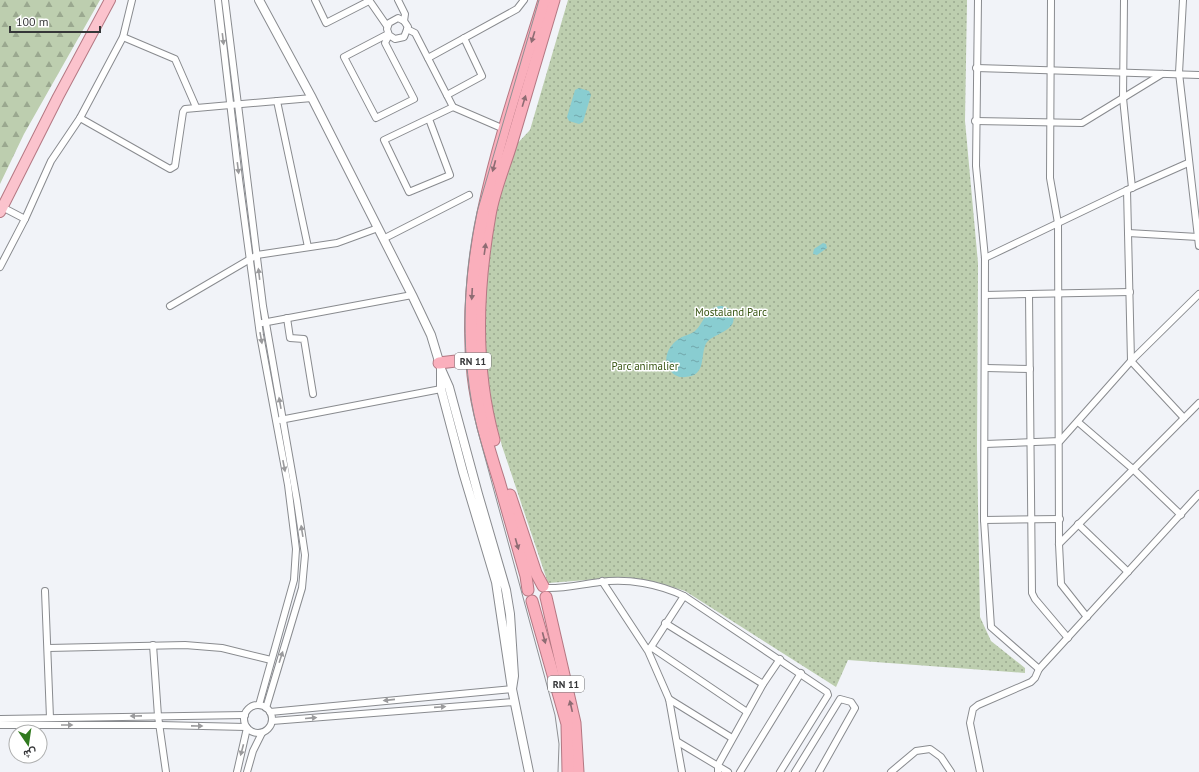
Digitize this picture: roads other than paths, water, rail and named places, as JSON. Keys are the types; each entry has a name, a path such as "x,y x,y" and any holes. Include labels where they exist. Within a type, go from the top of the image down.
{"highway":[{"name":"RN 11","path":"528,590 526,576 482,424 473,374 472,305 474,264 482,212 504,129 544,0"},
{"name":"RN 11","path":"554,0 490,213 483,264 481,304 481,373 489,421 506,480 534,566 545,591 576,723 578,772"},
{"path":"440,366 473,359"},
{"path":"535,584 545,591 538,602 532,601 528,596 528,590 535,584"},
{"name":"RN 11","path":"532,601 567,724 568,772"}],"main road":[{"path":"1,210 58,97 110,0"}],"street":[{"path":"0,268 25,219 51,161 80,118 123,37 132,0"},
{"path":"218,0 258,324 295,534 296,566 288,602 258,705"},
{"path":"0,725 159,725 246,727 254,733 262,733 268,730 272,721 268,710 275,675 298,607 305,572 303,537 266,323 225,0"},
{"path":"259,0 312,98 431,335 440,366 449,387 506,590 510,614 513,668 512,689"},
{"path":"315,0 326,23 369,1 387,26 389,34 395,39 401,38 406,34 408,29"},
{"path":"398,0 405,14 404,21 408,29 414,33 453,108 504,129"},
{"path":"428,58 517,9 524,0"},
{"path":"978,0 975,122 976,166 984,258 986,368 984,520 991,627 1039,669"},
{"path":"1051,0 1048,122 1050,178 1058,223 1060,441 1059,544 1061,584 1063,589 1087,617"},
{"path":"1124,0 1122,72 1129,189 1128,233 1131,361 1184,418"},
{"path":"1183,0 1179,73 1188,163 1199,246"},
{"path":"387,26 394,19 404,21"},
{"path":"389,34 385,43 414,99 376,118 344,58 389,34"},
{"path":"123,37 174,59 196,107"},
{"path":"446,95 482,76 464,38"},
{"path":"976,68 1049,69 1162,74 1179,73 1199,75"},
{"path":"975,122 1048,122 1072,124 1082,122 1162,74"},
{"path":"80,118 170,169 175,166 183,112 185,109 312,98"},
{"path":"277,101 308,247"},
{"path":"429,119 450,175 409,192 384,140 429,119 453,108"},
{"path":"984,258 1129,189 1188,163"},
{"path":"383,239 469,195"},
{"path":"1,210 25,219"},
{"path":"170,306 257,255 337,243 378,228"},
{"path":"1128,233 1198,236"},
{"path":"985,295 1130,292"},
{"path":"1029,294 1032,593 1035,599 1068,638"},
{"path":"985,444 1060,441 1131,361 1199,294"},
{"path":"258,324 412,295"},
{"path":"288,318 290,338 304,340 313,394"},
{"path":"440,366 441,389 463,472 496,582 514,702 529,772"},
{"path":"986,368 1030,369"},
{"path":"276,420 441,389"},
{"path":"1059,544 1134,470 1199,402"},
{"path":"1078,422 1134,470 1180,515"},
{"path":"980,772 970,723 972,709 1031,682 1035,678 1039,669 1199,494"},
{"path":"984,520 1060,519"},
{"path":"1078,524 1128,572"},
{"path":"602,581 650,649 669,699 678,742 682,772"},
{"path":"545,591 602,581 647,583 667,588 684,596 801,673 827,692 828,695 780,772"},
{"path":"45,591 50,718"},
{"path":"650,649 665,623 684,596"},
{"path":"665,623 763,684"},
{"path":"153,645 158,716 166,772"},
{"path":"48,648 184,645 222,648 271,660"},
{"path":"650,649 747,712"},
{"path":"718,772 718,765 732,738 763,684 780,659"},
{"path":"267,673 275,675"},
{"path":"740,772 801,673"},
{"path":"0,719 244,715 250,708 258,705 268,710 512,689"},
{"path":"405,699 405,710"},
{"path":"669,699 732,738"},
{"path":"795,772 840,699 851,702 855,708 819,772"},
{"path":"272,721 514,702"},
{"path":"236,772 246,727 244,715"},
{"path":"247,772 253,751 262,733"},
{"path":"678,742 728,772"},
{"path":"891,772 916,751 930,748 941,757 951,772"}],"water":[{"path":"579,88 589,91 591,95 583,122 579,124 569,121 567,117 575,90"},
{"path":"823,243 826,244 827,248 817,255 813,254 814,249"},
{"path":"724,306 731,311 734,319 733,323 726,330 707,342 702,364 697,373 692,376 683,377 674,375 666,361 668,351 674,343 682,337 695,331 711,309"}],"tram line":[{"path":"539,0 477,212 468,265 465,320 468,375 477,428 555,715 559,744 558,772"}],"park label":[{"name":"Mostaland Parc","path":"731,312"},
{"name":"Parc animalier","path":"645,366"}]}
